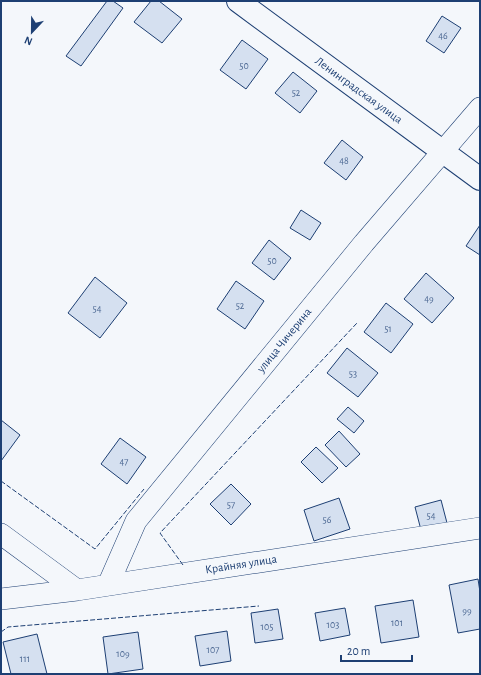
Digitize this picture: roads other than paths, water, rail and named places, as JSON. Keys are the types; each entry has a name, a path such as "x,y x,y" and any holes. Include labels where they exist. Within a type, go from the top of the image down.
{"street":[{"name":"Ленинградская улица","path":"238,1 480,179"},
{"name":"улица Чичерина","path":"108,584 136,521 364,243 444,152 480,108"},
{"name":"Крайняя улица","path":"1,599 78,590 108,584 480,528"},
{"path":"1,534 78,590"}]}
